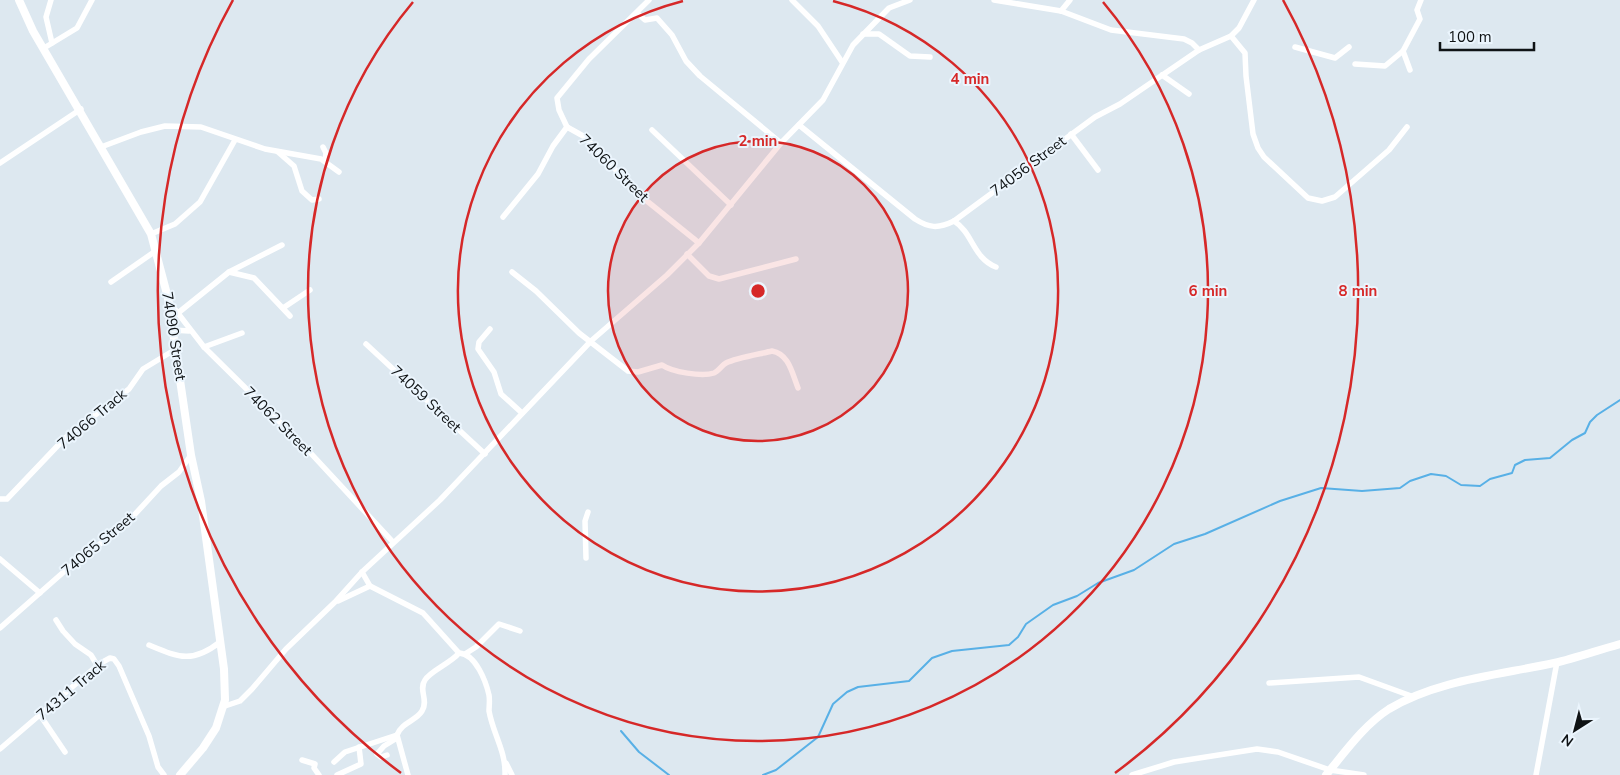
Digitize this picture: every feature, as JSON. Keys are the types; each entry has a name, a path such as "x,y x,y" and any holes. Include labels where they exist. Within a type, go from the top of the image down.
{"street":[{"name":"74090 Street","path":"19,0 33,31 152,234 157,250 168,298 191,455 201,501 220,642 225,706"},
{"path":"51,0 46,17 52,43"},
{"path":"44,48 77,28 92,0"},
{"path":"567,127 559,110 557,98 589,59 650,0"},
{"path":"792,0 826,37 842,62"},
{"path":"180,775 203,748 216,728 225,706 240,701 286,649 393,542 440,500 591,341 667,275 700,243 780,143 823,100 842,62 864,34 889,8 910,0"},
{"path":"994,0 1022,2 1061,11 1111,30 1188,40 1199,50"},
{"path":"1061,11 1070,0"},
{"path":"1254,0 1239,28 1231,36 1246,52 1253,134 1258,148 1264,157 1308,198 1322,201 1335,197 1389,150 1407,127"},
{"path":"1355,64 1384,66 1403,51 1420,19 1417,10 1421,0"},
{"path":"637,13 645,20 657,18 672,35 682,54 700,76 780,143"},
{"path":"864,34 878,34 910,56 930,57"},
{"name":"74056 Street","path":"798,124 923,224 937,227 954,222 1071,134 1199,50 1231,36"},
{"path":"1295,47 1335,58 1349,47"},
{"path":"1403,51 1410,70"},
{"path":"1162,75 1189,94"},
{"path":"0,163 81,110"},
{"path":"102,148 141,132 176,125 201,127 265,150 277,150 325,161 339,172"},
{"name":"74060 Street","path":"503,217 538,174 553,146 567,127 585,137 638,194 700,243"},
{"path":"652,130 731,205"},
{"path":"1071,134 1098,170"},
{"path":"152,234 175,224 200,202 235,140"},
{"path":"322,147 326,153 325,161"},
{"path":"277,150 294,166 302,191 316,201"},
{"path":"954,222 963,228 981,259 996,267"},
{"path":"178,313 229,272 282,245"},
{"path":"111,282 157,250"},
{"path":"687,254 709,276 719,279 796,258"},
{"path":"229,272 254,278 290,316"},
{"path":"512,272 536,290 579,333 628,370 638,372 662,365 668,369 686,371 696,375 716,373 726,363 772,351 779,352 786,358 798,388"},
{"path":"283,308 310,290"},
{"name":"74062 Street","path":"168,298 189,331 305,447 393,542"},
{"path":"490,329 479,342 478,349 494,372 501,394 522,413"},
{"path":"173,330 189,331"},
{"path":"204,347 242,333"},
{"name":"74059 Street","path":"366,344 484,454"},
{"name":"74066 Track","path":"0,499 7,499 34,473 65,438 129,389 143,369 176,349"},
{"name":"74065 Street","path":"0,628 67,569 125,525 161,486 180,472 191,455"},
{"path":"586,558 585,521 588,512"},
{"path":"0,559 40,593"},
{"path":"362,572 370,586 422,613 462,654 474,662 488,694 489,711 506,763 512,775"},
{"path":"335,602 370,586"},
{"path":"56,620 63,632 75,644 91,655 97,666"},
{"path":"406,773 397,736 399,729 422,712 426,703 423,688 425,680 462,654 476,647 499,624 520,631"},
{"path":"149,645 182,657 210,650 220,642"},
{"path":"1328,772 1366,728 1388,710 1414,696 1463,682 1557,662 1620,644"},
{"name":"74311 Track","path":"0,749 97,666 110,658 114,659 118,666 149,736 158,767 164,775"},
{"path":"1536,775 1557,662"},
{"path":"1269,683 1359,677 1414,696"},
{"path":"40,715 65,752"},
{"path":"334,762 345,752 397,736"},
{"path":"387,754 381,756 377,754 397,736"},
{"path":"337,775 362,764 359,747"},
{"path":"1132,775 1174,762 1257,749 1278,752 1328,772 1364,775"},
{"path":"302,760 314,762 314,768 319,775"},
{"path":"505,775 506,763"}],"waterway":[{"path":"763,775 776,770 818,737 833,704 847,692 858,687 909,681 932,658 952,651 1009,645 1018,637 1026,624 1053,605 1077,596 1098,583 1134,570 1174,544 1205,534 1280,501 1321,488 1362,491 1400,488 1410,481 1431,474 1446,476 1461,485 1480,486 1490,479 1512,473 1515,465 1525,460 1550,458 1572,440 1585,433 1590,422 1597,415 1620,400"},
{"path":"621,731 639,752 669,775"}]}
